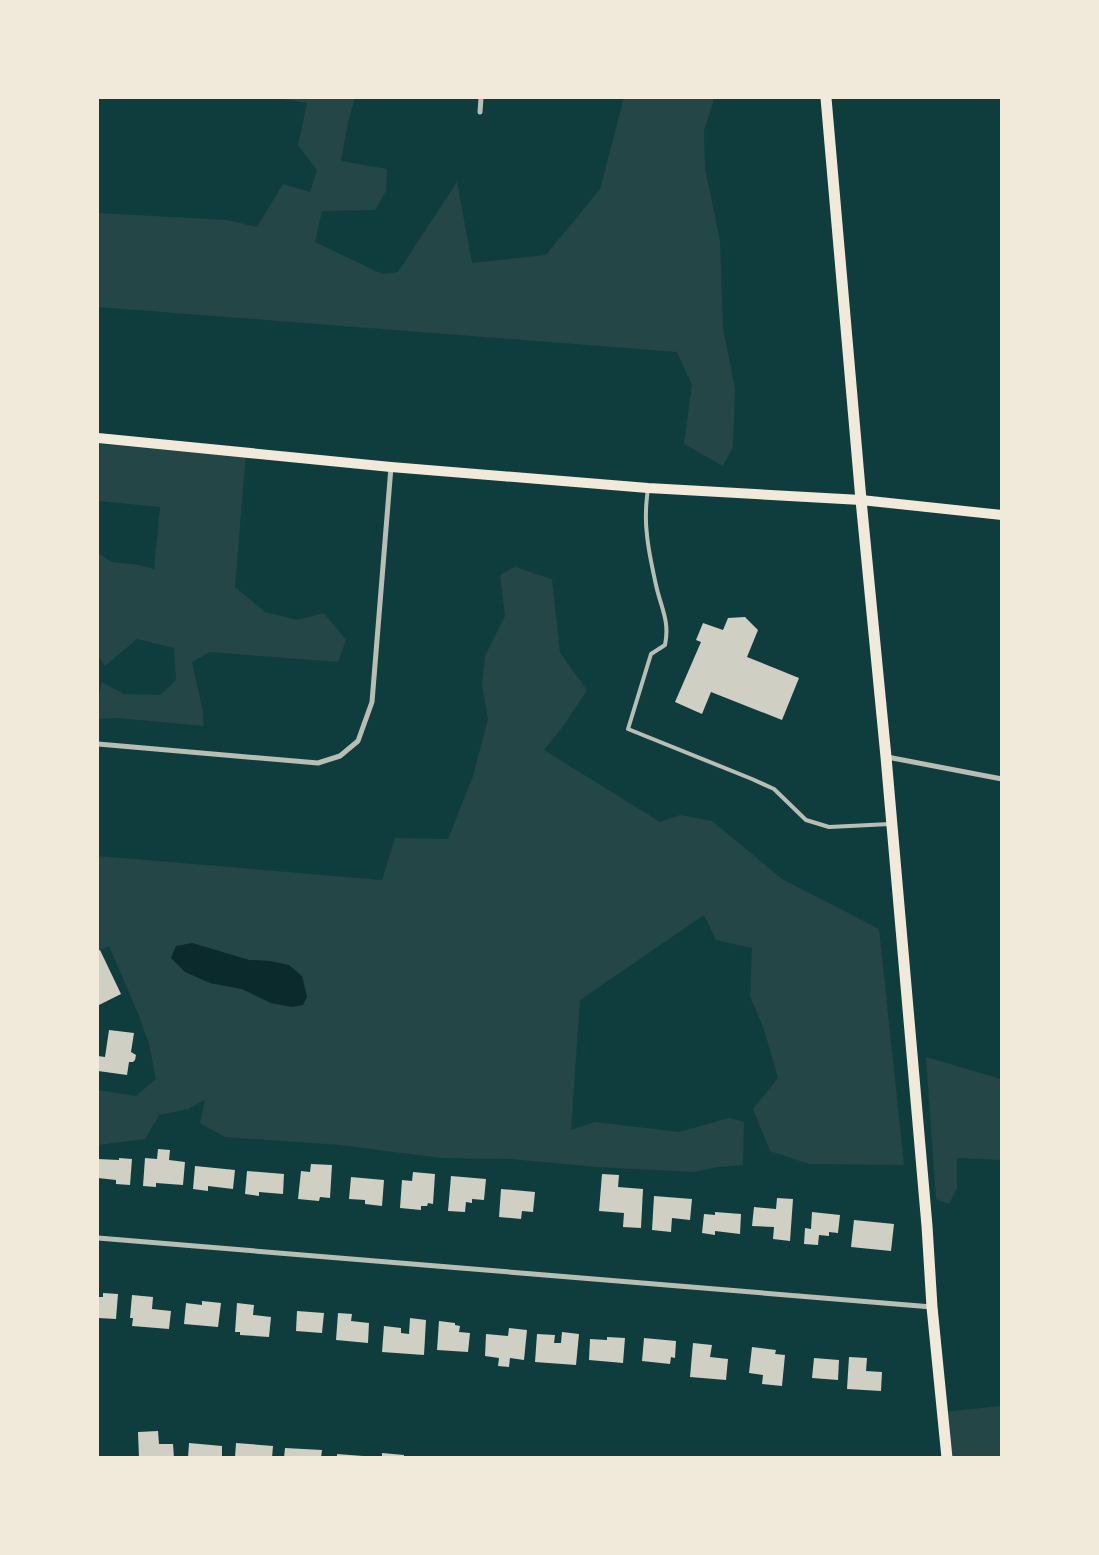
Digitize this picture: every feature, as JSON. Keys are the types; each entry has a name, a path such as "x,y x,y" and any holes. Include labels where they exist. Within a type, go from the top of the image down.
{"main road":[{"path":"826,98 861,500 892,824 926,1217 932,1308 947,1458"},
{"path":"98,438 391,467 648,488 861,500 1002,515"}],"street":[{"path":"480,112 482,98"},
{"path":"98,744 318,763 340,756 358,741 372,702 391,467"},
{"path":"886,757 1002,779"},
{"path":"98,1238 932,1308"}],"lane":[{"path":"648,488 646,512 650,551 656,586 668,632 665,646 651,654 628,729 774,789 806,820 829,827 892,824"}],"shaded area":[{"path":"284,98 355,98 348,122 341,161 387,169 386,191 375,210 322,211 315,242 382,274 398,272 457,182 472,263 546,255 600,189 624,98 713,98 704,131 705,168 720,241 723,328 735,389 733,447 723,466 684,444 692,385 677,352 98,307 98,211 99,213 227,220 257,227 283,184 310,192 317,170 298,145 307,103"},
{"path":"98,444 166,450 246,452 235,587 265,612 297,620 324,613 346,640 338,662 210,652 192,662 203,712 204,726 118,718 98,719 98,698 102,682 124,694 160,695 176,680 174,648 137,639 105,666 98,656 98,553 112,562 154,569 160,507 98,501"},
{"path":"515,567 552,579 560,653 587,690 564,725 544,750 660,822 680,815 712,821 782,879 879,929 904,1165 809,1164 770,1151 753,1109 778,1078 763,1026 750,997 752,948 716,940 704,915 580,1000 571,1130 595,1122 679,1132 729,1118 744,1122 743,1165 717,1167 694,1172 596,1167 511,1159 441,1158 340,1145 225,1137 200,1123 205,1100 188,1109 159,1115 145,1139 98,1145 98,1090 136,1096 156,1079 149,1044 138,1013 109,946 98,951 98,856 382,880 395,838 448,839 473,776 488,719 482,685 485,656 505,616 500,575","holes":["192,943 249,960 270,961 292,1007 271,1003 242,989 210,983"]},
{"path":"192,943 249,960 270,961 289,965 302,976 307,997 303,1005 292,1007 271,1003 242,989 210,983 185,972 171,958 176,946"},
{"path":"926,1057 1001,1079 1001,1160 957,1158 957,1188 949,1204 936,1199"},
{"path":"1001,1406 1001,1457 947,1457 943,1412"}],"building":[{"path":"745,617 758,630 747,657 799,678 782,720 711,692 702,714 675,702 701,642 696,640 703,623 723,630 728,618"},
{"path":"100,950 121,994 99,1005 98,951"},
{"path":"109,1030 134,1033 131,1052 136,1055 133,1062 129,1062 127,1075 98,1071 98,1056 105,1057"},
{"path":"158,1149 170,1150 169,1160 185,1162 183,1185 156,1183 156,1187 143,1186 145,1158 157,1159"},
{"path":"119,1158 132,1159 130,1185 116,1184 116,1180 98,1178 98,1159 119,1160"},
{"path":"311,1164 332,1165 330,1198 320,1197 319,1201 298,1199 301,1171 310,1172"},
{"path":"195,1166 235,1170 233,1189 208,1186 208,1191 193,1189"},
{"path":"247,1171 284,1174 283,1194 259,1192 259,1196 245,1194"},
{"path":"413,1172 435,1174 433,1204 428,1203 427,1206 421,1206 421,1210 400,1208 402,1180 412,1181"},
{"path":"602,1174 619,1175 618,1187 643,1189 641,1228 623,1227 624,1213 599,1211"},
{"path":"451,1176 486,1179 484,1200 472,1199 472,1203 466,1202 465,1212 448,1211"},
{"path":"351,1177 384,1180 382,1206 365,1204 365,1200 349,1199"},
{"path":"501,1189 535,1192 533,1212 522,1211 521,1219 499,1217"},
{"path":"654,1196 692,1199 690,1220 672,1218 671,1232 652,1230"},
{"path":"777,1198 793,1199 790,1241 773,1239 774,1227 752,1226 754,1207 776,1209"},
{"path":"715,1212 741,1214 740,1234 715,1231 715,1235 702,1233 704,1214 715,1215"},
{"path":"812,1212 840,1215 838,1233 829,1232 829,1236 819,1235 818,1245 804,1244 805,1228 811,1229"},
{"path":"854,1220 894,1224 891,1251 851,1247"},
{"path":"103,1293 118,1294 116,1319 98,1318 98,1297 103,1297"},
{"path":"132,1295 153,1297 152,1309 171,1311 169,1329 132,1326 133,1318 130,1318"},
{"path":"202,1301 221,1303 218,1327 184,1324 186,1303 202,1305"},
{"path":"237,1303 254,1305 253,1315 271,1317 269,1337 240,1335 240,1332 235,1332"},
{"path":"297,1311 324,1313 322,1333 296,1331"},
{"path":"338,1313 352,1314 351,1321 369,1323 368,1343 336,1340"},
{"path":"410,1318 426,1320 424,1355 382,1352 384,1326 401,1328 401,1333 409,1334"},
{"path":"439,1321 455,1323 455,1325 460,1326 459,1332 470,1333 468,1352 437,1350"},
{"path":"509,1328 527,1330 524,1360 510,1358 509,1367 498,1366 499,1358 485,1356 486,1334 508,1336"},
{"path":"562,1332 579,1334 576,1365 535,1362 537,1334 555,1335 554,1343 561,1343"},
{"path":"607,1337 625,1338 623,1363 589,1360 590,1339 607,1340"},
{"path":"644,1338 676,1341 675,1358 671,1357 670,1364 642,1361"},
{"path":"693,1343 712,1345 710,1357 728,1359 726,1380 690,1377"},
{"path":"752,1347 776,1350 775,1354 785,1355 782,1386 762,1384 763,1375 749,1373"},
{"path":"849,1357 867,1358 866,1371 882,1372 881,1391 847,1389"},
{"path":"814,1358 839,1360 838,1380 812,1378"},
{"path":"158,1431 159,1444 173,1444 174,1458 139,1458 138,1432"},
{"path":"189,1443 222,1446 222,1458 188,1458"},
{"path":"236,1443 273,1446 272,1458 235,1458"},
{"path":"285,1448 322,1450 321,1458 284,1458"},
{"path":"382,1453 404,1455 404,1458 382,1458"},
{"path":"337,1454 363,1456 363,1458 337,1458"}]}
